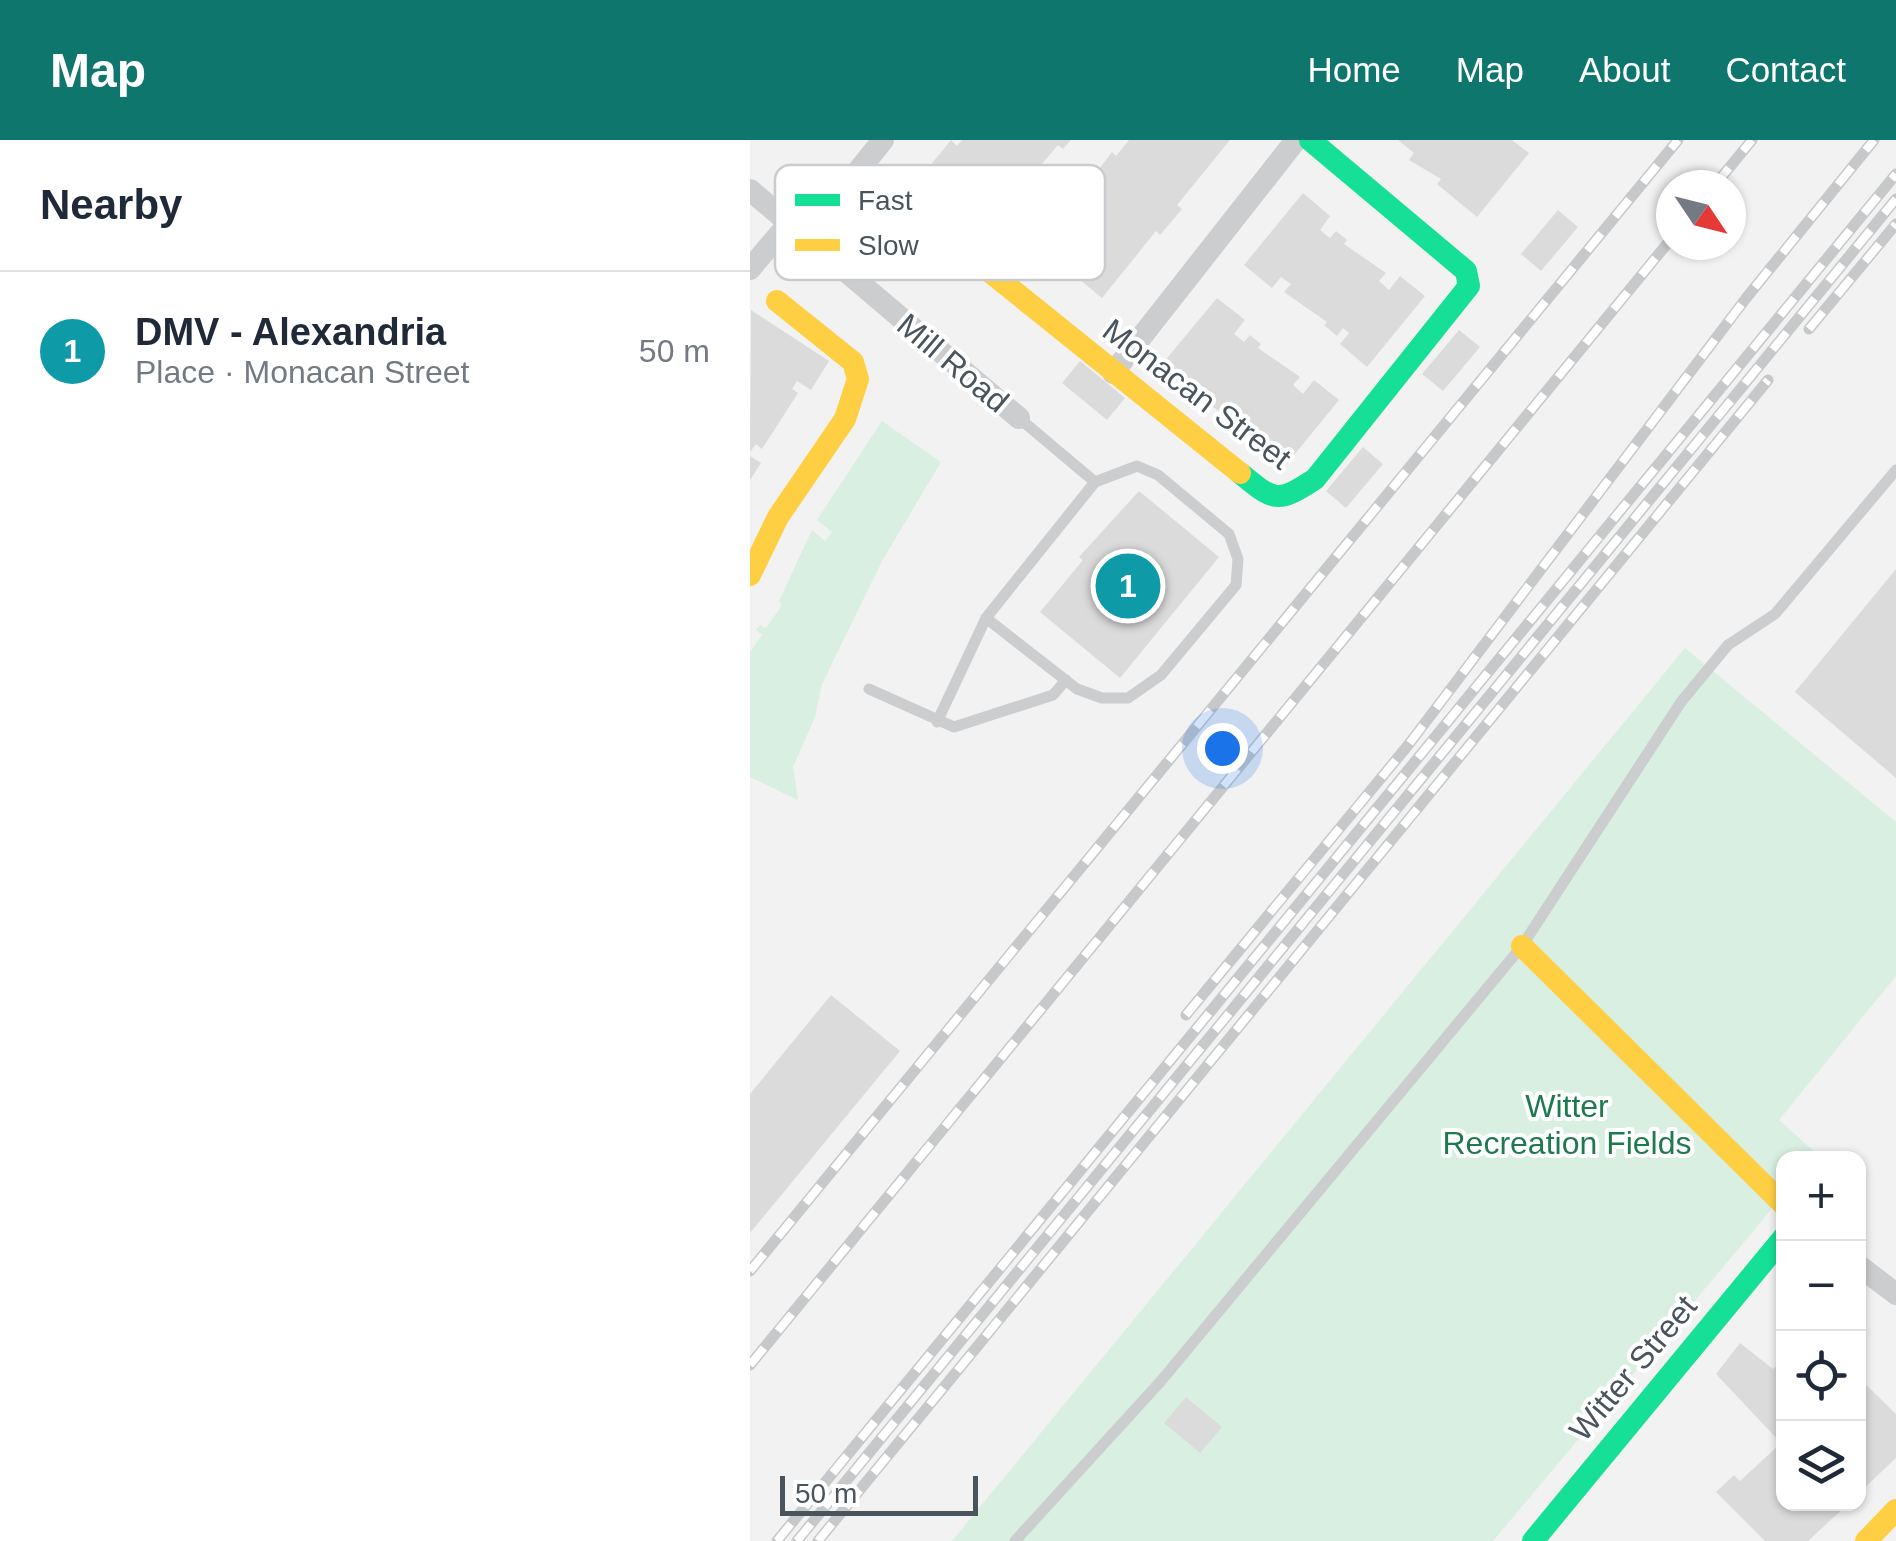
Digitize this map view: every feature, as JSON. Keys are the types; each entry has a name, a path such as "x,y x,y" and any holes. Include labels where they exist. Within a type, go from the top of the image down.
{"street":[{"path":"859,165 883,140"},
{"path":"1113,373 1296,140"},
{"name":"Monacan Street","path":"999,280 1268,496 1286,498 1316,479 1464,296 1470,280 1466,270 1310,140"},
{"name":"Mill Road","path":"750,190 775,212"},
{"path":"750,269 775,248"},
{"name":"Mill Road","path":"855,280 1020,418"},
{"path":"750,574 755,546 845,419 858,380 853,362 777,302"},
{"path":"1522,946 1776,1197"},
{"name":"Witter Street","path":"1533,1541 1781,1241"},
{"path":"1866,1271 1896,1294"},
{"path":"1866,1541 1896,1510"}],"lane":[{"path":"1020,418 1096,482"},
{"path":"937,722 986,618 1096,482 1137,466 1158,476 1229,534 1238,559 1236,585 1162,675 1128,698 1102,698 1066,680 986,618"},
{"path":"1015,1541 1161,1381 1522,946 1681,702 1728,645 1775,614 1896,470"},
{"path":"868,689 954,727 1053,695 1066,680"}],"green space":[{"path":"882,421 941,462 882,561 822,684 815,717 793,767 798,800 750,777 750,652 762,635 756,630 760,625 766,628 782,605 779,601 812,530 825,541 832,532 817,520"},
{"name":"Witter Recreation Fields","path":"1685,648 1896,822 1896,976 1779,1120 1814,1151 1776,1151 1776,1203 1493,1541 952,1541"}],"building":[{"path":"951,140 957,146 962,140 1071,140 1063,149 1058,145 1041,165 931,165"},
{"path":"1129,140 1230,140 1177,205 1182,209 1160,235 1156,231 1102,298 1080,280 1105,280 1102,165 1112,152 1116,156"},
{"path":"1398,140 1512,140 1529,153 1477,217 1437,184 1441,179 1409,160 1414,153"},
{"path":"1303,193 1330,216 1320,230 1330,238 1336,231 1347,240 1344,244 1386,273 1379,281 1389,290 1400,276 1425,296 1367,367 1340,344 1349,333 1343,328 1337,336 1324,325 1327,322 1284,292 1291,284 1281,277 1272,288 1244,265"},
{"path":"1558,210 1578,227 1541,271 1521,254"},
{"path":"1217,298 1245,320 1234,334 1244,342 1250,335 1261,344 1258,348 1300,377 1293,385 1303,394 1314,380 1339,400 1281,471 1254,449 1263,437 1257,432 1251,440 1238,430 1241,426 1198,397 1205,388 1195,381 1186,392 1158,369"},
{"path":"751,310 829,361 811,390 797,381 792,389 798,393 762,449 756,444 750,452"},
{"path":"1459,330 1480,347 1443,391 1422,374"},
{"path":"1080,361 1125,398 1107,420 1062,383"},
{"path":"1363,447 1383,464 1346,508 1326,491"},
{"path":"750,456 761,463 750,480"},
{"path":"1139,491 1219,557 1120,678 1040,612 1083,560 1079,557"},
{"path":"1896,569 1896,778 1795,692"},
{"path":"831,995 900,1051 750,1233 750,1094"},
{"path":"1740,1343 1773,1369 1776,1367 1776,1438 1716,1374"},
{"path":"1866,1385 1896,1414 1896,1458 1866,1486"},
{"path":"1186,1397 1222,1427 1200,1453 1164,1423"},
{"path":"1776,1448 1776,1511 1840,1511 1808,1541 1765,1541 1716,1492 1734,1475 1740,1481"}],"railway":[{"path":"750,1271 1678,140"},
{"path":"1727,170 1752,140"},
{"path":"1186,1015 1409,744 1747,297 1874,140"},
{"path":"777,1541 1896,174"},
{"path":"797,1541 1896,199"},
{"path":"1809,329 1896,224"},
{"path":"750,1365 1656,257"},
{"path":"818,1541 1768,380"}],"traffic: fast":[{"path":"1240,473 1276,496 1292,493 1315,479 1469,286 1466,271 1310,140"},
{"path":"1533,1541 1781,1241"}],"traffic: slow":[{"path":"1000,280 1240,473"},
{"path":"750,575 778,517 845,419 858,379 853,362 777,301"},
{"path":"1522,946 1776,1197"},
{"path":"1866,1541 1896,1510"}],"place":[{"name":"DMV - Alexandria","path":"1128,586"}]}
